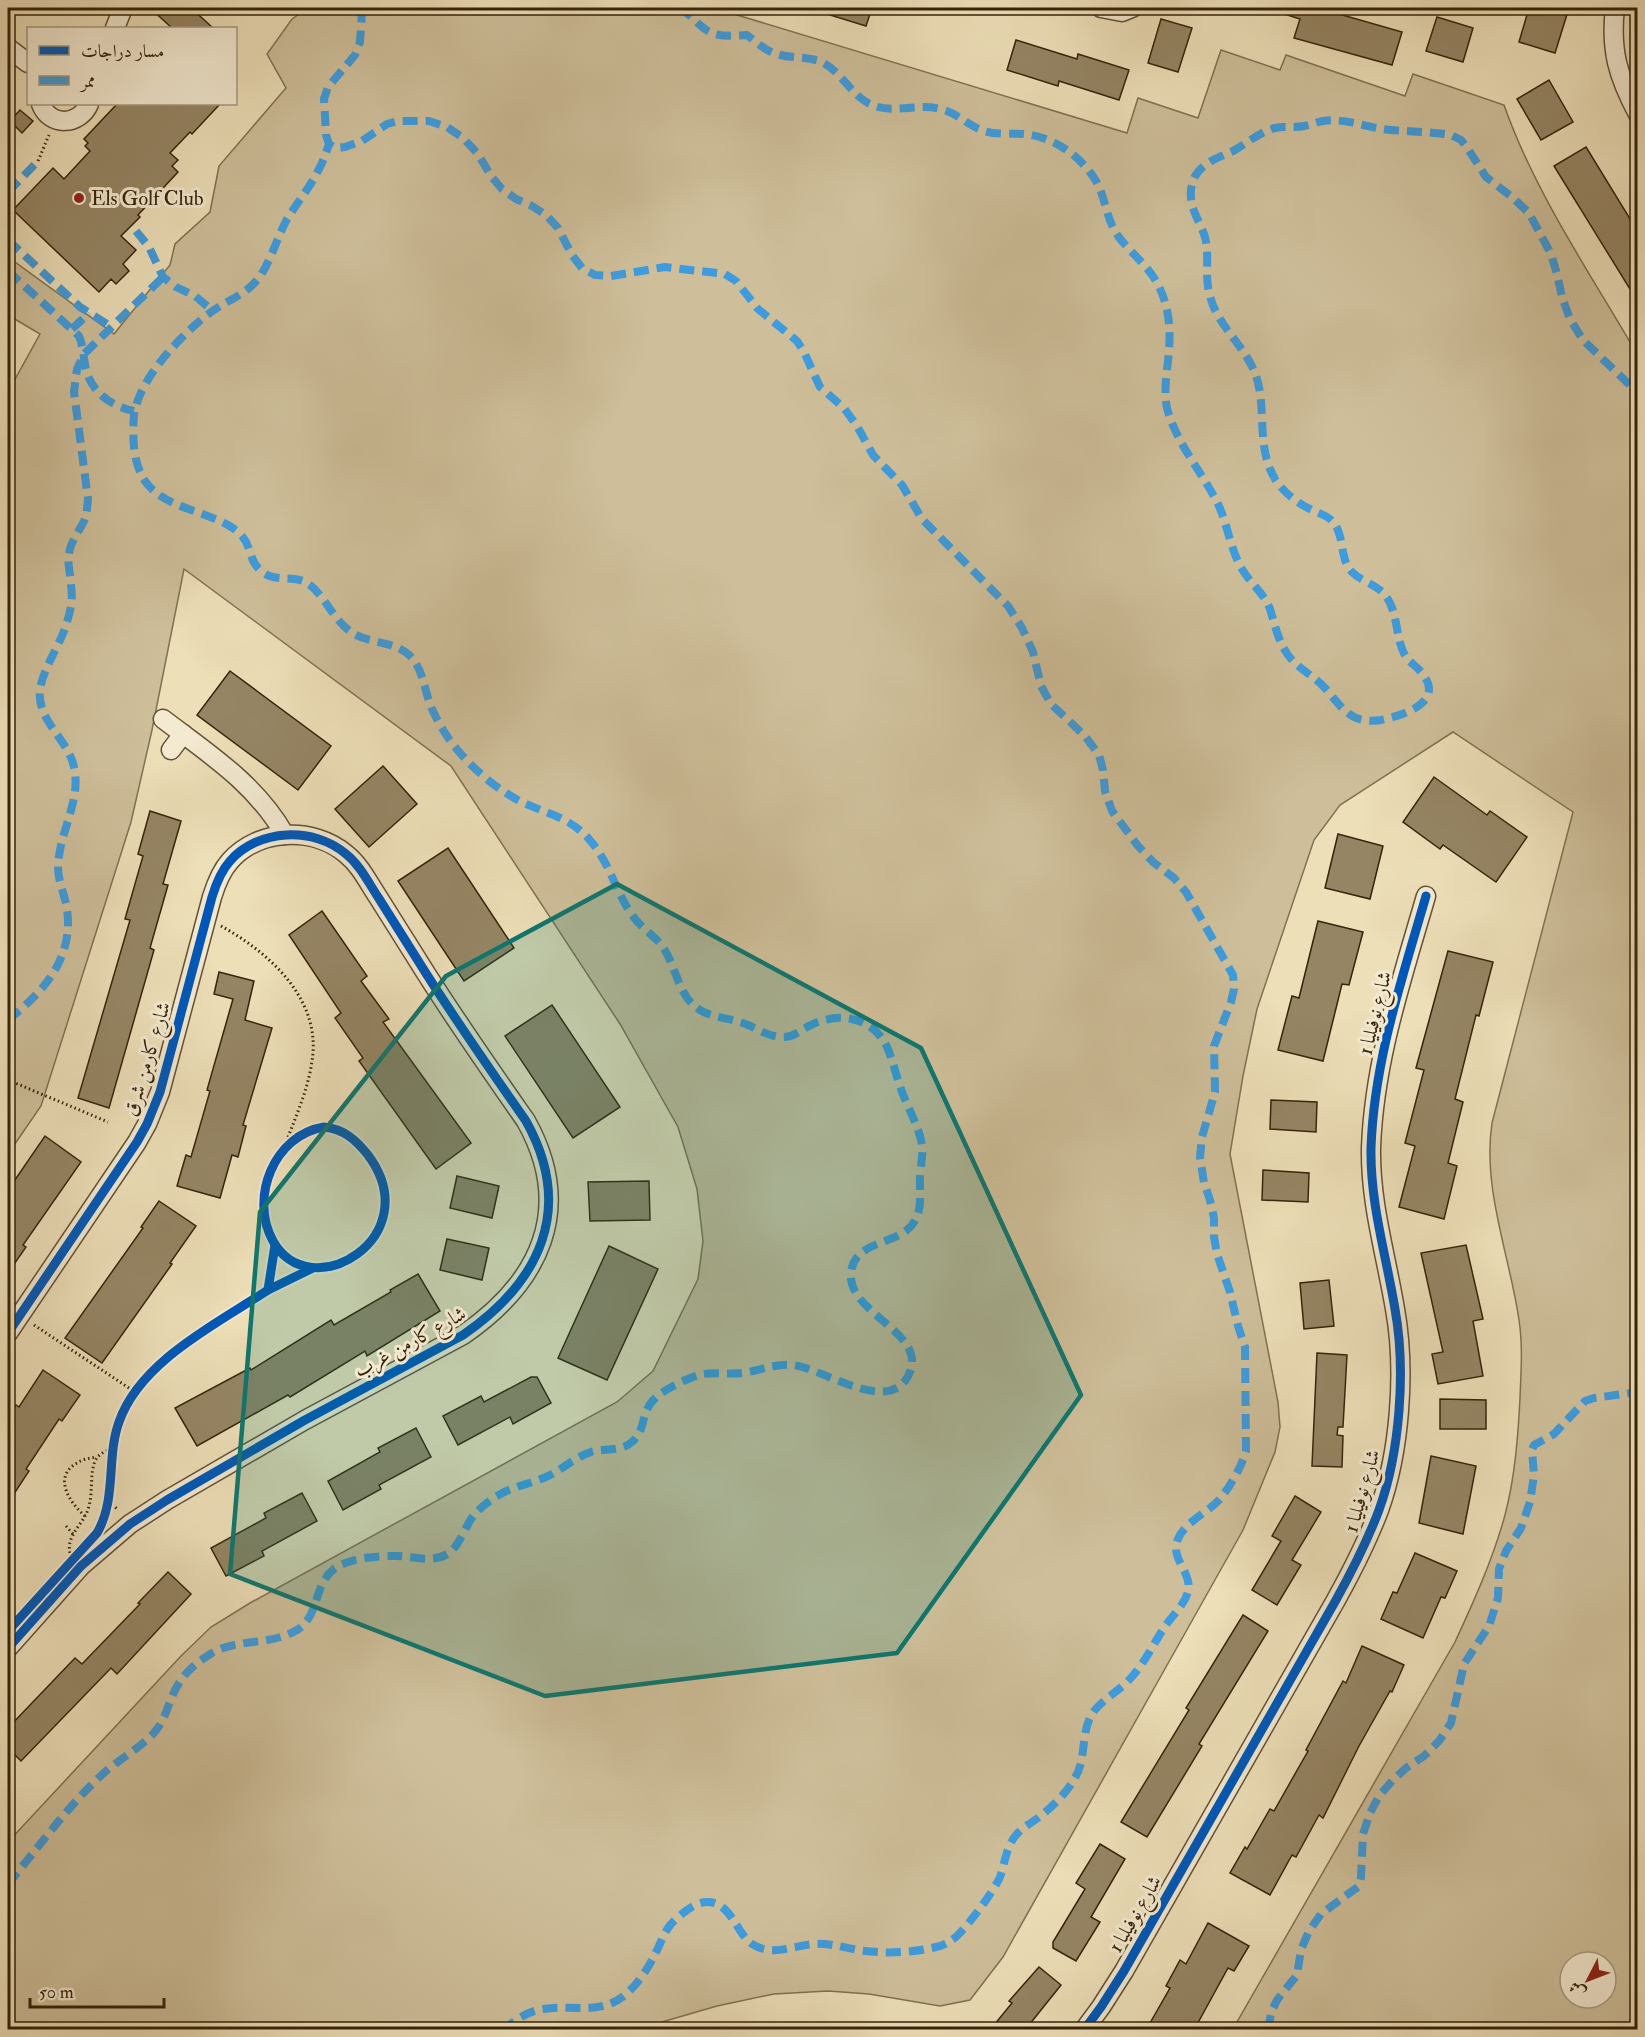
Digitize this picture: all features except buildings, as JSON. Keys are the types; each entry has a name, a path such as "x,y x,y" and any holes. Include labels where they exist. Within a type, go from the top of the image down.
{"street":[{"path":"1101,8 1122,12 1132,8"},
{"path":"1616,8 1613,30 1616,63 1624,87 1638,114"},
{"path":"8,48 27,62"},
{"path":"43,105 50,116 69,121 78,118 89,105"},
{"path":"163,719 250,787 269,810 285,835"},
{"path":"171,750 183,734"},
{"name":"شارع كارمن شرق","path":"8,1333 147,1124 160,1092 219,878 230,861 246,848 264,839 285,835"},
{"name":"شارع كارمن غرب","path":"8,1648 81,1566 130,1524 166,1500 305,1420 463,1335 483,1321 518,1286 532,1266 543,1241 548,1216 548,1190 539,1148 526,1121 428,976 360,868 345,853 327,842 306,836 285,835"},
{"name":"شارع نوفيليا 1","path":"1084,2030 1124,1971 1324,1621 1360,1555 1380,1508 1392,1459 1399,1410 1400,1360 1396,1311 1374,1201 1371,1149 1375,1098 1384,1048 1426,896"}],"path":[{"path":"38,161 55,119"},
{"path":"207,918 240,936 260,951 279,969 308,1012 312,1027 313,1058 306,1087 281,1152"},
{"path":"8,1080 108,1122"},
{"path":"281,1152 300,1136"},
{"path":"20,1315 138,1388 130,1401"},
{"path":"85,1516 69,1501 66,1494 66,1480 71,1467 114,1449"},
{"path":"74,1558 69,1549 73,1534 85,1516 90,1503 95,1462 98,1456"},
{"path":"107,1511 111,1489"},
{"path":"66,1526 73,1534"},
{"path":"67,1566 82,1550"}],"highlighted area":[{"path":"617,884 921,1048 1081,1395 897,1653 545,1696 230,1574 260,1212 446,976"}],"shaded area":[{"path":"308,8 714,8 1127,133 1138,98 1198,118 1221,50 1280,70 1286,55 1405,96 1413,74 1504,105 1531,170 1547,201 1637,354 1637,2029 1233,2029 1455,1642 1495,1548 1505,1515 1516,1457 1521,1340 1515,1296 1494,1197 1490,1148 1492,1123 1573,812 1453,732 1340,805 1314,840 1257,1009 1230,1154 1278,1402 1280,1427 1275,1452 1243,1530 1003,1957 970,2000 940,2006 869,1994 828,1991 774,1994 717,2006 662,2022 647,2030 8,2029 8,1842 181,1656 211,1627 250,1603 617,1402 653,1371 698,1279 703,1241 697,1189 678,1127 620,1024 451,766 184,569 131,822 41,1106 8,1154 8,392 40,334 8,315 8,257 114,334 170,265 175,244 210,212 219,166 286,88 267,54 292,19"}],"marked path":[{"path":"364,8 360,42 355,55 328,87 324,99 326,135 329,144 336,148 345,147 362,141 387,124 398,121 429,121 447,127 463,138 478,154 502,189 546,215 558,228 572,255 582,268 595,275 611,276 665,267 725,274 736,281 758,309 797,341 820,387 844,408 873,455 902,485 922,519 1008,606 1033,652 1041,686 1051,704 1085,736 1099,755 1105,791 1112,811 1138,846 1153,862 1174,878 1186,892 1233,975 1234,989 1214,1046 1215,1092 1202,1137 1200,1157 1204,1183 1214,1218 1217,1254 1245,1347 1246,1451 1238,1471 1223,1495 1181,1533 1176,1553 1189,1585 1186,1597 1134,1675 1094,1711 1087,1726 1079,1768 1068,1788 1049,1809 1016,1835 992,1892 964,1929 952,1940 938,1947 917,1951 877,1952 819,1944 767,1950 752,1944 723,1908 717,1904 704,1902 688,1909 671,1924 642,1976 625,1995 615,2001 595,2007 537,2010 522,2016 503,2030"},
{"path":"623,8 632,8"},
{"path":"679,8 711,33 747,35 775,54 810,59 827,65 858,96 872,105 888,109 923,107 940,109 984,131 1023,134 1045,139 1065,149 1082,163 1096,181 1108,216 1118,236 1152,275 1160,289 1168,314 1170,331 1166,385 1167,408 1183,445 1218,504 1238,561 1267,603 1279,639 1288,655 1354,717 1370,721 1381,720 1410,711 1425,700 1429,692 1428,683 1405,655 1400,644 1392,608 1385,595 1352,572 1348,566 1335,524 1291,497 1282,489 1269,466 1263,440 1261,399 1255,373 1218,316 1208,289 1205,237 1193,209 1191,197 1195,175 1211,161 1278,127 1301,127 1323,121 1338,121 1382,129 1451,135 1461,140 1486,177 1529,213 1551,254 1570,319 1583,340 1638,393"},
{"path":"8,1884 92,1784 147,1740 157,1729 175,1690 190,1670 207,1656 222,1648 276,1638 297,1630 310,1617 327,1576 340,1565 378,1556 430,1559 444,1556 457,1544 474,1515 491,1500 510,1489 545,1477 586,1454 629,1444 638,1435 646,1411 655,1398 693,1377 703,1374 742,1373 792,1365 857,1387 874,1391 890,1391 903,1384 911,1369 911,1356 906,1343 860,1299 853,1287 851,1273 853,1263 865,1250 907,1230 913,1224 920,1204 922,1145 889,1052 881,1037 864,1023 844,1018 822,1021 792,1035 779,1037 700,1010 682,990 663,947 632,915 596,847 574,826 514,798 486,779 470,763 452,743 440,724 429,702 418,667 409,655 397,647 354,634 339,621 316,591 303,581 276,578 261,571 253,560 247,543 237,531 218,520 165,499 149,486 140,471 135,453 133,424 144,386 165,356 190,330 214,310 245,291 261,275 286,221 320,168 329,144"},
{"path":"8,192 38,161"},
{"path":"136,231 149,247 163,277 176,287 195,296 213,311"},
{"path":"8,240 80,307 112,327"},
{"path":"8,271 79,336 87,374 102,396 125,409 134,411"},
{"path":"8,1020 33,998 53,973 66,944 68,927 67,909 58,864 76,778 71,757 47,720 40,700 40,689 68,617 72,595 68,562 70,550 84,522 87,509 88,499 74,392 77,369 84,354 163,277"},
{"path":"72,329 89,313"},
{"path":"1268,2030 1271,2013 1277,2000 1297,1975 1301,1950 1309,1931 1321,1914 1359,1886 1363,1834 1379,1796 1406,1768 1424,1756 1439,1741 1451,1723 1464,1664 1489,1626 1498,1598 1499,1569 1506,1551 1521,1528 1530,1502 1534,1475 1532,1450 1534,1445 1554,1434 1585,1401 1638,1392"}],"cycle path":[{"path":"8,1333 147,1124 160,1092 212,897 227,865 242,850 270,837 302,835 333,845 356,863 364,874 443,1000 526,1121 541,1153 548,1184 548,1213 542,1241 530,1267 512,1292 490,1314 463,1335 305,1420 130,1524 81,1566 8,1648"},
{"path":"1084,2030 1124,1971 1336,1600 1369,1533 1386,1487 1392,1463 1399,1411 1400,1358 1395,1309 1373,1189 1371,1168 1373,1116 1383,1052 1426,896"},
{"path":"324,1127 338,1130 349,1136 368,1155 383,1185 384,1212 375,1236 357,1254 335,1265 312,1267 290,1260 273,1241 266,1224 265,1188 280,1155 292,1142 306,1132 324,1127"},
{"path":"275,1245 268,1290 313,1268"},
{"path":"8,1631 97,1533 107,1506 113,1450 119,1422 129,1400 144,1380 162,1362 204,1330 268,1290"}],"place":[{"name":"Els Golf Club","path":"79,198"}]}
